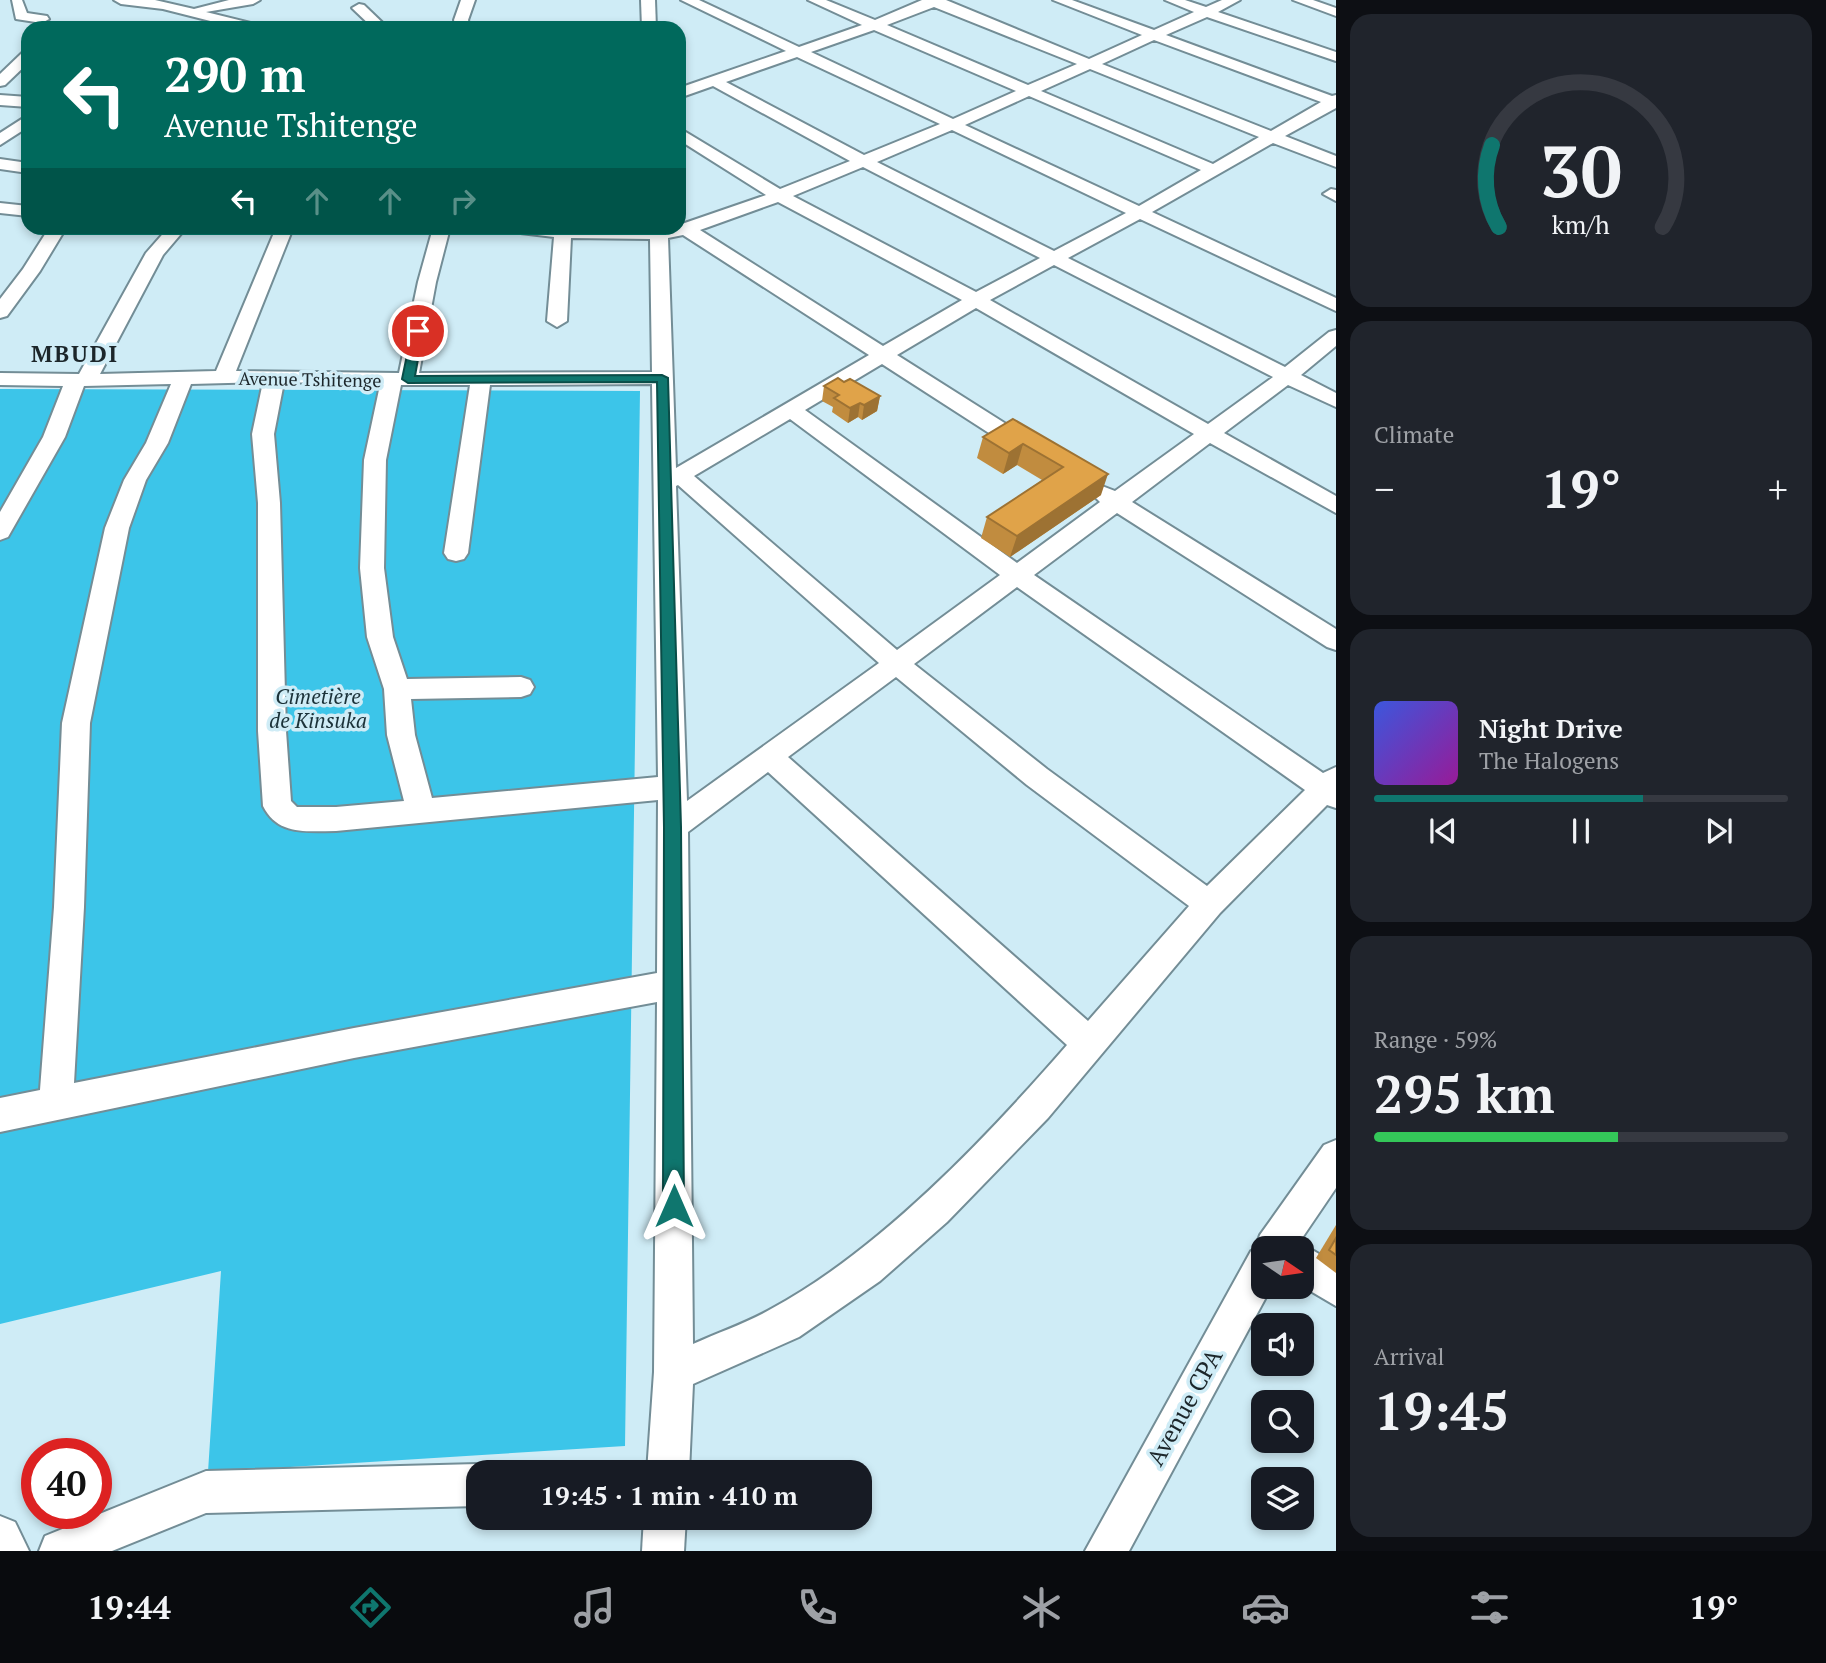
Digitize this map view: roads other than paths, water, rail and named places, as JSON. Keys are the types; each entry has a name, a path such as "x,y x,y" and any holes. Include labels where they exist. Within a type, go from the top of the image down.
{"street":[{"path":"121,0 187,11 226,21"},
{"path":"187,11 253,0"},
{"path":"461,21 468,0"},
{"path":"648,0 649,21"},
{"path":"688,0 1336,305"},
{"path":"815,0 1214,170"},
{"path":"1060,0 1335,102"},
{"path":"1172,0 1336,58"},
{"path":"686,224 779,196 1091,65 1233,0"},
{"path":"1300,0 1336,12"},
{"path":"15,1 21,16 42,19"},
{"path":"686,91 873,26 934,1 1336,162"},
{"path":"359,8 373,21"},
{"path":"0,82 21,62"},
{"path":"714,81 863,161 1336,401"},
{"path":"0,100 21,102"},
{"path":"672,479 976,300 1140,212 1335,102"},
{"path":"0,140 21,125"},
{"path":"686,137 779,196 976,300 1336,506"},
{"path":"0,164 21,167"},
{"path":"0,208 21,210"},
{"path":"0,312 31,271 53,235"},
{"path":"0,532 54,437 81,380 155,253 171,235"},
{"path":"223,378 281,235"},
{"path":"421,812 401,735 397,689 380,637 372,568 375,460 440,235"},
{"path":"557,321 563,235"},
{"path":"668,235 662,378 672,479 674,1372 669,1460"},
{"path":"676,235 883,357 1045,458"},
{"path":"673,827 1287,376 1336,336"},
{"path":"275,376 263,434 270,503 272,731 277,806 291,819 336,819 672,787"},
{"name":"Avenue Tshitenge","path":"0,379 275,376 400,379 662,378"},
{"path":"56,1104 69,907 76,723 117,527 135,480 157,443 183,379"},
{"path":"456,553 481,379"},
{"path":"674,1372 785,1323 867,1268 953,1190 1036,1107 1209,904 1332,788 1017,575 790,410"},
{"path":"672,479 1037,777 1209,904"},
{"path":"1080,480 1336,641"},
{"path":"397,689 521,687"},
{"path":"769,757 1090,1044"},
{"path":"0,1115 354,1043 673,985"},
{"name":"Avenue CPA","path":"1289,1236 1336,1157"},
{"path":"1314,1274 1336,1287"},
{"name":"Avenue CPA","path":"1116,1546 1253,1299"},
{"path":"60,1551 206,1492 466,1485"},
{"path":"663,1551 664,1530"},
{"path":"0,1536 8,1551"}],"district":[{"name":"MBUDI","path":"75,353"}],"park label":[{"name":"Cimetière de Kinsuka","path":"318,708"}]}
